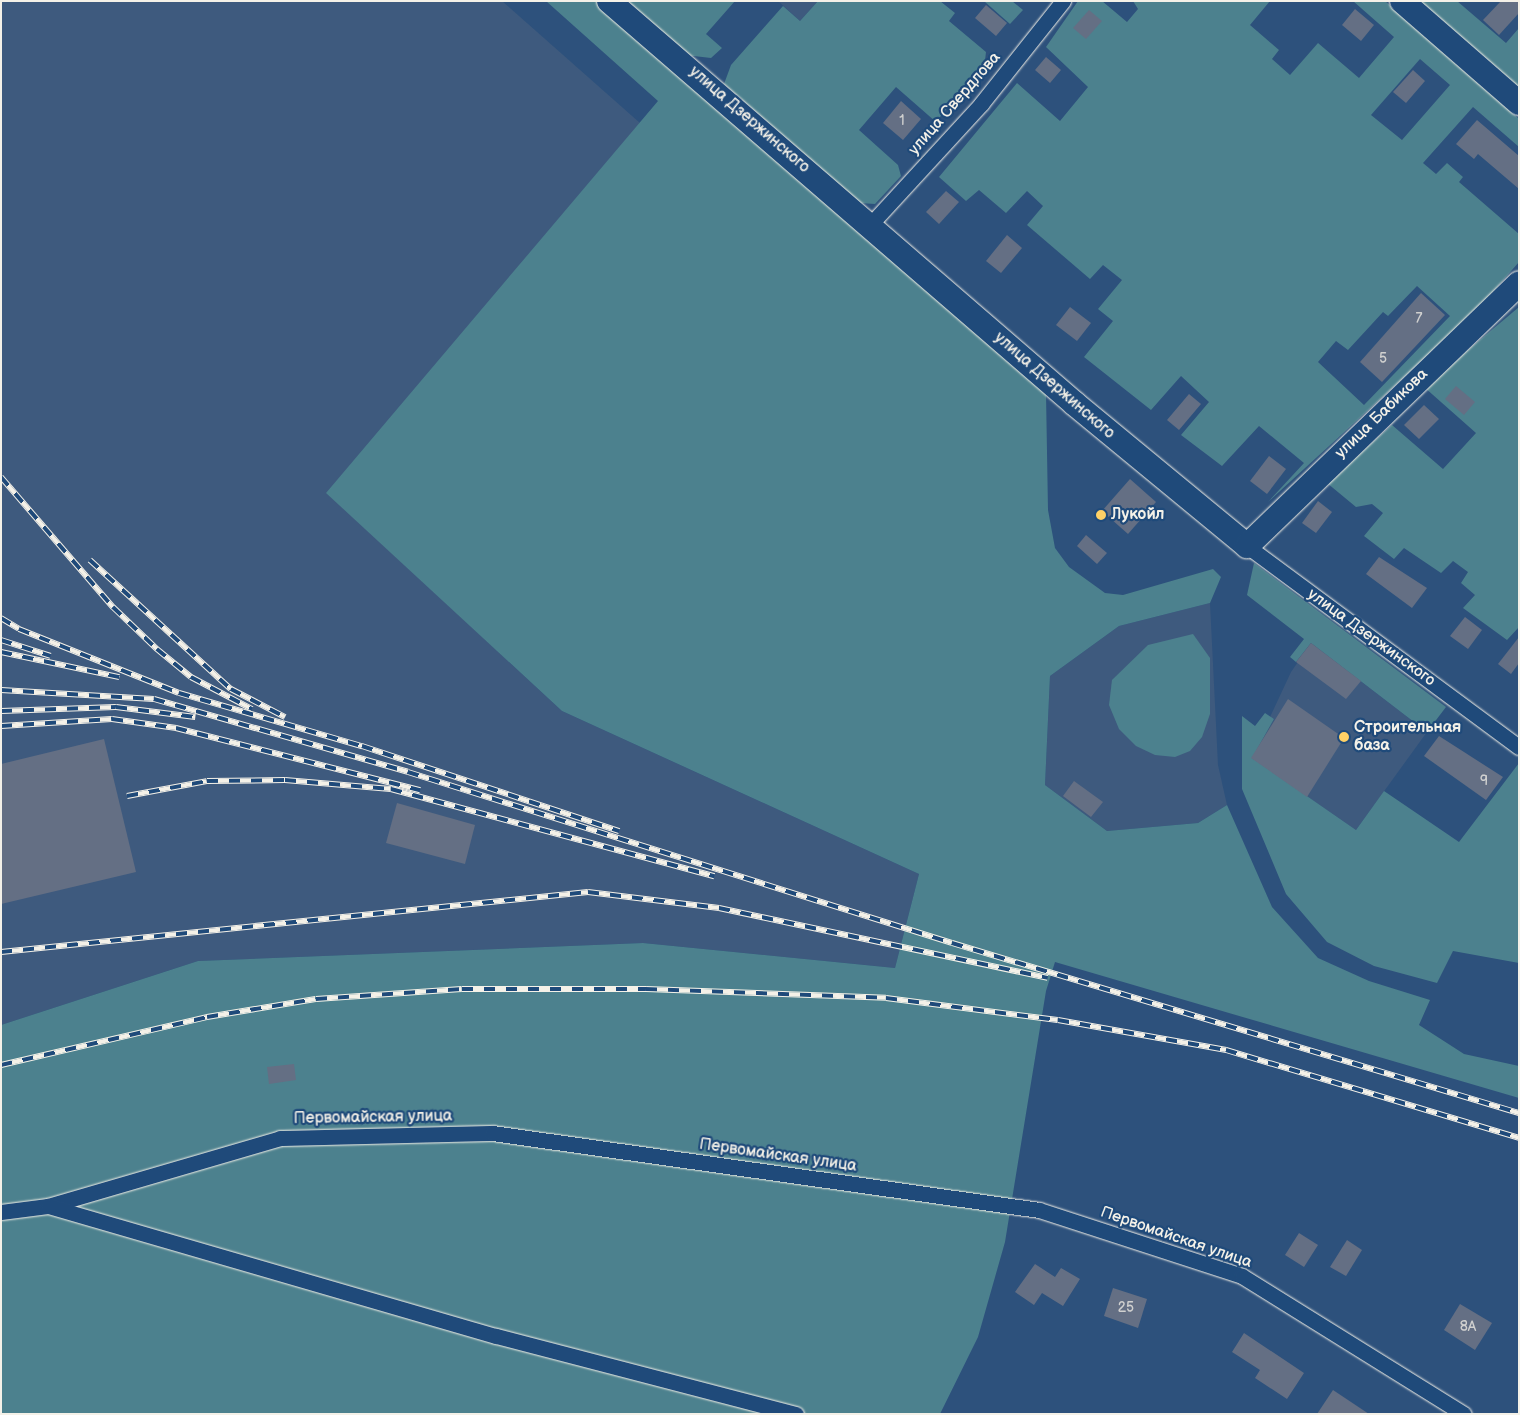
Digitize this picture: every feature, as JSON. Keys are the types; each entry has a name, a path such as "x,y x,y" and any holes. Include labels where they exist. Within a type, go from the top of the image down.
{"main road":[{"name":"улица Дзержинского","path":"609,1 870,226 1247,546"},
{"path":"1402,1 1519,103"},
{"name":"улица Бабикова","path":"1247,546 1519,283"}],"street":[{"name":"улица Свердлова","path":"870,226 981,104 1064,1"},
{"name":"улица Дзержинского","path":"1247,546 1519,747"},
{"name":"Первомайская улица","path":"48,1206 280,1138 492,1133 1039,1210 1242,1276 1464,1414"},
{"path":"1,1212 48,1206 496,1336 796,1414"}],"shaded area":[{"path":"1,1 502,1 640,123 327,493 562,711 919,874 895,968 643,943 198,961 1,1025"},
{"path":"778,1 818,1 800,21"},
{"path":"1210,603 1218,765 1227,805 1198,823 1107,831 1045,785 1050,676 1119,626"},
{"name":"Строительная база","path":"1311,643 1427,732 1356,830 1251,758 1274,719 1270,717 1291,672"}],"green space":[{"path":"546,1 595,1 1046,393 1048,510 1055,548 1069,567 1105,593 1123,595 1213,569 1221,577 1210,603 1119,626 1050,676 1045,785 1107,831 1198,823 1227,805 1272,907 1318,958 1369,981 1430,1000 1419,1025 1464,1054 1519,1066 1519,1098 1055,962 1046,991 1005,1242 978,1337 940,1414 1,1414 1,1025 198,961 643,943 895,968 919,874 562,711 326,493 658,101"},
{"path":"621,1 735,1 706,34 722,48 711,58 685,55"},
{"path":"818,1 940,1 955,13 949,21 986,52 985,61 936,122 896,87 859,130 898,165 901,176 875,204 860,203 724,84 731,65 783,6 800,21"},
{"path":"984,1 1012,1 1023,10 1010,24"},
{"path":"1078,1 1102,1 1127,22 1138,9 1133,1 1270,1 1250,25 1279,50 1272,59 1290,75 1318,43 1359,78 1394,37 1353,1 1385,1 1519,119 1519,147 1473,107 1423,163 1436,174 1447,163 1463,177 1459,182 1519,234 1519,262 1476,311 1268,502 1304,463 1259,426 1222,466 1181,435 1209,402 1181,376 1151,410 1084,357 1113,321 1098,309 1122,280 1103,265 1090,279 1027,225 1043,206 1027,191 1006,213 979,190 966,201 939,177 1017,83 1060,121 1088,87 1046,47","holes":["1420,59 1450,85 1402,140 1371,115","1417,286 1450,316 1364,405 1318,362 1336,341 1348,350 1383,312 1388,316"]},
{"path":"1419,1 1457,1 1506,43 1519,28 1519,89"},
{"path":"1519,307 1519,627 1507,640 1463,608 1475,595 1461,583 1468,572 1453,561 1441,573 1404,548 1394,559 1364,536 1383,513 1372,504 1356,507 1327,483 1392,425 1443,469 1476,433 1424,387"},
{"path":"1254,563 1446,707 1427,732 1311,643 1296,662 1290,657 1304,639 1247,595"},
{"path":"1193,634 1210,658 1210,714 1202,737 1190,751 1175,757 1155,755 1136,746 1119,729 1109,705 1112,680 1148,645"},
{"path":"1265,713 1274,719 1252,758 1356,830 1384,791 1459,842 1519,763 1519,963 1453,951 1437,983 1374,966 1327,942 1286,894 1242,789 1242,716 1255,726"}],"building":[{"path":"1501,1 1519,1 1519,13 1499,35 1483,20"},
{"path":"986,5 1007,23 996,36 975,18"},
{"path":"1355,9 1374,25 1361,41 1342,25"},
{"path":"1089,10 1102,21 1086,39 1073,28"},
{"path":"1046,57 1061,70 1050,83 1035,70"},
{"path":"1413,70 1425,81 1406,103 1393,92"},
{"path":"901,101 921,119 903,140 883,123"},
{"path":"1477,120 1519,156 1519,189 1478,154 1474,159 1456,144"},
{"path":"946,191 959,202 939,224 926,212"},
{"path":"1007,235 1022,248 1001,273 986,261"},
{"path":"1421,293 1445,315 1382,382 1360,362"},
{"path":"1070,307 1091,323 1077,341 1056,325"},
{"path":"1456,386 1475,402 1464,415 1445,399"},
{"path":"1189,394 1201,404 1179,430 1167,420"},
{"path":"1424,405 1439,419 1419,439 1404,425"},
{"path":"1269,456 1286,469 1267,494 1250,481"},
{"path":"1130,479 1156,502 1128,534 1102,511"},
{"path":"1318,501 1332,512 1316,533 1302,523"},
{"path":"1086,535 1107,553 1097,564 1077,546"},
{"path":"1379,557 1427,588 1412,608 1366,574"},
{"path":"1465,617 1482,630 1468,649 1450,636"},
{"path":"1519,637 1519,663 1511,674 1498,664"},
{"path":"1311,643 1361,681 1346,699 1296,662"},
{"path":"1288,699 1344,738 1307,797 1251,758"},
{"path":"1439,736 1503,777 1486,800 1424,756"},
{"path":"104,739 136,872 1,904 1,764"},
{"path":"1074,781 1103,802 1091,817 1063,796"},
{"path":"397,803 475,825 465,864 386,843"},
{"path":"294,1064 296,1080 269,1084 267,1067"},
{"path":"1299,1233 1318,1245 1304,1267 1285,1255"},
{"path":"1347,1240 1362,1250 1346,1276 1330,1267"},
{"path":"1035,1264 1055,1277 1061,1268 1080,1279 1063,1306 1042,1293 1034,1305 1015,1292"},
{"path":"1113,1288 1147,1299 1138,1328 1104,1316"},
{"path":"1460,1304 1492,1323 1475,1350 1444,1330"},
{"path":"1244,1333 1304,1373 1287,1399 1255,1378 1260,1370 1232,1352"},
{"path":"1333,1390 1369,1414 1317,1414"}],"railway":[{"path":"1,477 113,607 157,649 191,677 252,709"},
{"path":"90,560 231,689 285,717"},
{"path":"1,618 19,629 179,693 362,746 619,831"},
{"path":"1,640 51,656"},
{"path":"1,652 119,677"},
{"path":"1,690 154,699 408,772 952,943 1519,1113"},
{"path":"1,711 116,707 195,717"},
{"path":"1,726 112,719 176,728 420,790"},
{"path":"127,796 207,781 285,780 391,789 714,876"},
{"path":"1,952 588,892 719,908 1048,978"},
{"path":"1,1065 207,1017 316,999 462,989 646,989 886,998 1058,1020 1226,1050 1519,1138"}],"place":[{"name":"Лукойл","path":"1101,515"},
{"name":"Строительная база","path":"1344,737"}]}
